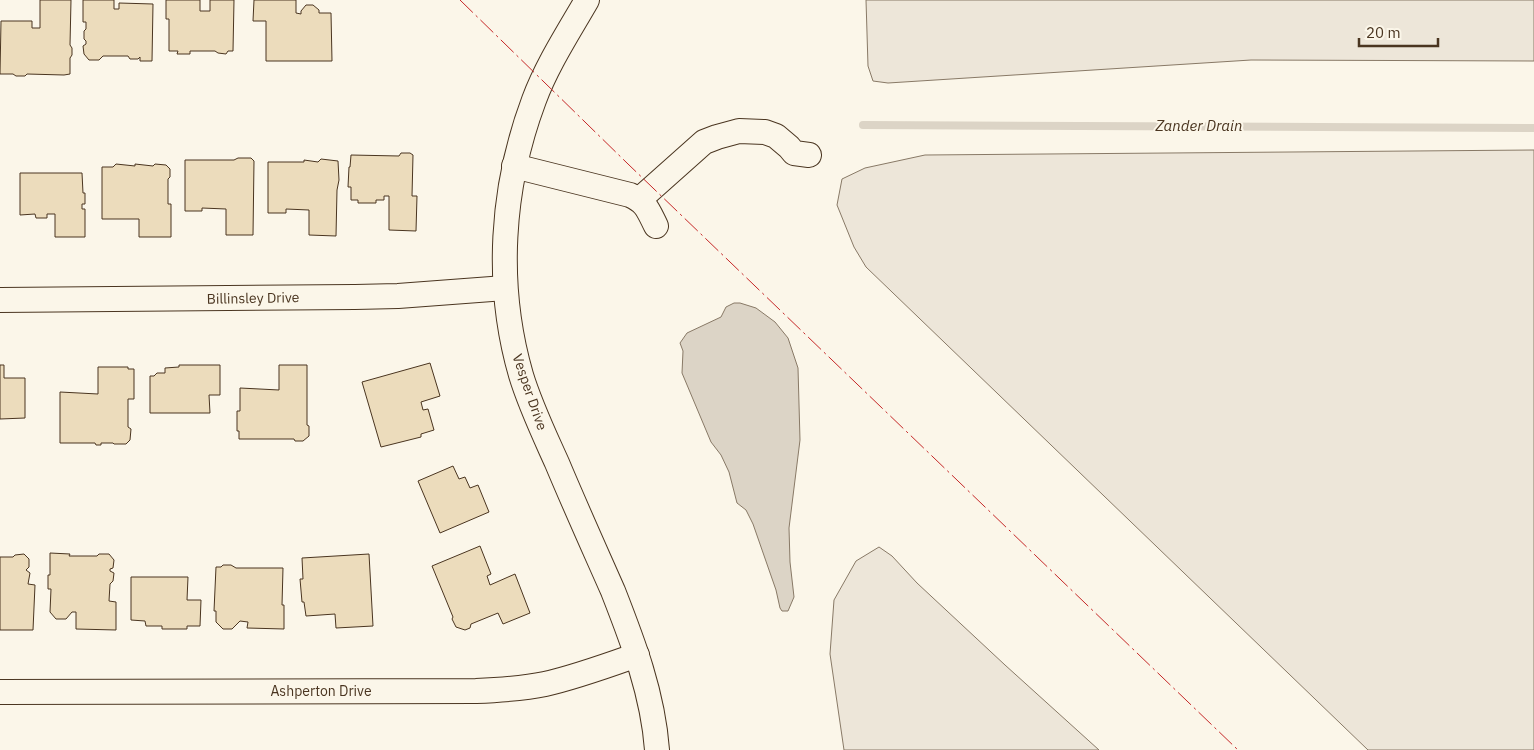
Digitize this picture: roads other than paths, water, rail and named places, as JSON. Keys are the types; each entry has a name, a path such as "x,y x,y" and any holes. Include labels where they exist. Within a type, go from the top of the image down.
{"street":[{"name":"Vesper Drive","path":"587,0 546,72 534,100 514,166 508,198 506,225 505,288 521,375 533,409 613,591 637,655 653,717 657,750"},
{"path":"640,199 704,142 738,131 765,132 776,136 794,153 809,155"},
{"path":"514,166 640,199 647,207 656,226"},
{"name":"Billinsley Drive","path":"0,300 398,296 505,288"},
{"name":"Ashperton Drive","path":"0,692 476,691 543,684 571,678 637,655"}],"waterway":[{"name":"Zander Drain","path":"863,125 1534,128"}]}
